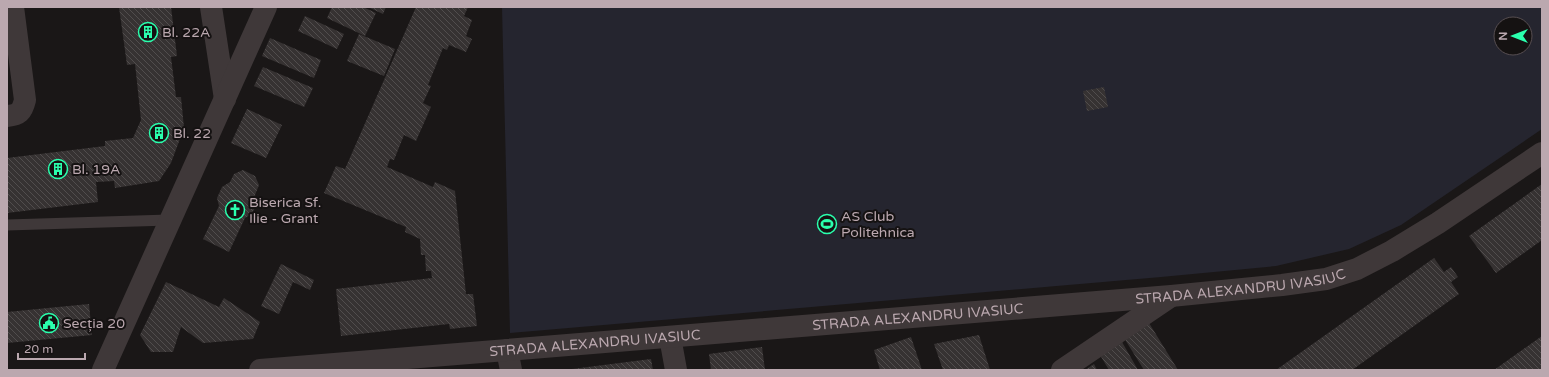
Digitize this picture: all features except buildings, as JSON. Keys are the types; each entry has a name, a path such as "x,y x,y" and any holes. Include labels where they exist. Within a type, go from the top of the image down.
{"street":[{"path":"7,116 16,115 22,110 25,100 13,7"},
{"path":"211,7 225,99"},
{"path":"103,370 169,220 266,7"},
{"name":"STRADA ALEXANDRU IVASIUC","path":"260,370 509,360 670,337 1171,296 1326,279 1357,269 1392,251 1438,223 1542,153"},
{"path":"1062,370 1171,296"},
{"path":"670,337 676,370"}],"lane":[{"path":"7,225 169,220"}],"shaded area":[{"path":"502,7 1542,7 1542,129 1401,225 1349,249 1276,266 510,333"}],"place":[{"name":"Bl. 22A","path":"148,32"},
{"name":"Bl. 22","path":"159,133"},
{"name":"Bl. 19A","path":"58,169"},
{"name":"Biserica Sf. Ilie - Grant","path":"235,210"},
{"name":"AS Club Politehnica","path":"827,224"},
{"name":"Secția 20","path":"49,323"}]}
